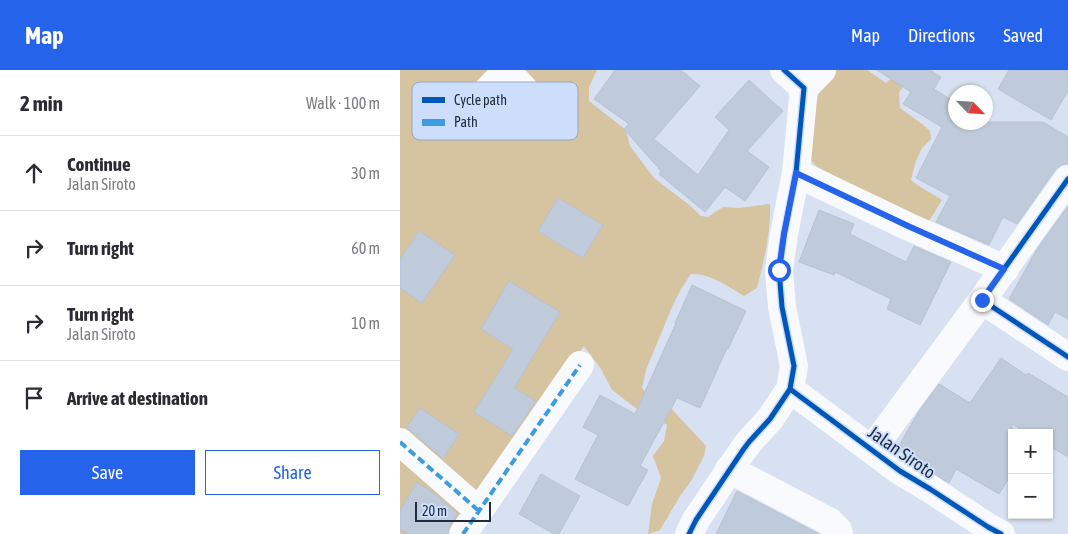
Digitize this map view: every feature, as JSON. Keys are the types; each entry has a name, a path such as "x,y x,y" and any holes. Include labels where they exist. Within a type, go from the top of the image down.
{"street":[{"path":"495,82 506,70 517,82"},
{"path":"689,534 729,470 749,442 770,419 790,389 794,366 782,307 779,270 813,79 784,70"},
{"path":"796,173 1004,269"},
{"path":"872,449 1068,179"},
{"path":"982,300 1068,357"},
{"path":"463,534 580,365"},
{"name":"Jalan Siroto","path":"790,389 900,471 1001,534"},
{"path":"400,442 479,511"},
{"path":"729,470 830,522 838,530 839,534"}],"shaded area":[{"path":"400,70 597,70 589,87 589,101 626,130 630,146 654,178 701,216 708,217 723,207 739,208 770,204 768,236 757,288 744,296 712,278 691,274 672,307 646,370 642,388 667,404 706,446 704,456 691,481 660,530 648,534 652,504 661,478 653,456 664,441 667,425 637,409 612,390 601,369 584,346 455,534 400,534"},
{"path":"836,70 867,70 886,83 891,78 910,78 899,92 900,108 930,131 931,139 922,148 911,180 942,200 926,226 816,166 807,156 810,129 819,92 824,81"}],"building":[{"path":"615,70 681,70 700,86 654,139 698,175 729,130 715,117 749,80 783,111 747,151 769,167 745,201 725,187 705,212 659,174 661,171 624,129 629,124 594,99"},
{"path":"877,70 930,70 941,77 934,89 948,98 948,130 993,130 993,122 1043,122 1068,137 1068,164 1061,165 1055,170 1017,224 1003,217 989,245 936,222 950,196 916,178 942,127 903,104 911,92"},
{"path":"1009,70 1068,70 1068,91 1051,120 998,89"},
{"path":"558,198 603,225 583,258 538,231"},
{"path":"1068,206 1068,319 1055,312 1048,325 1009,299 1037,249"},
{"path":"819,210 854,224 850,234 906,262 914,246 951,262 920,325 887,309 891,299 835,272 834,275 799,262"},
{"path":"419,231 455,255 422,303 400,288 400,259"},
{"path":"509,281 560,312 514,388 536,401 512,436 474,412 513,349 481,329"},
{"path":"692,285 746,311 700,408 677,398 640,466 648,470 628,506 575,479 598,435 583,427 600,395 635,414"},
{"path":"1001,358 1026,375 1028,373 1068,397 1068,457 1053,448 1053,429 1020,429 1012,424 1012,429 1008,429 1008,479 999,494 956,469 949,483 897,449 919,411 939,384 970,403"},
{"path":"420,408 459,434 443,459 406,428"},
{"path":"541,474 580,496 559,534 554,534 519,514"},
{"path":"417,482 435,494 458,514 450,525 448,534 408,534 400,529 400,511"},
{"path":"737,491 819,534 716,534"}],"marked path":[{"path":"463,534 580,365"},
{"path":"400,442 479,511"}],"cycle path":[{"path":"689,534 696,520 743,450 770,419 790,389 794,366 782,307 779,270 796,173 804,88 784,70"},
{"path":"1068,179 982,300 1068,357"},
{"path":"790,389 900,471 1001,534"}],"route":[{"path":"779,270 796,173 1004,269 982,300"}]}
